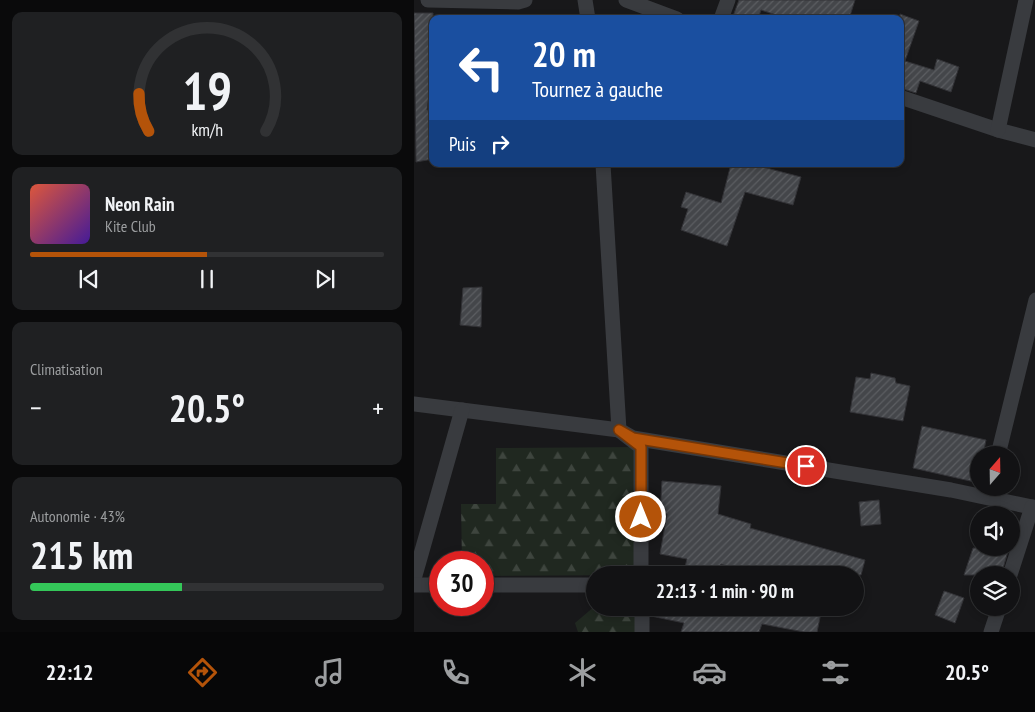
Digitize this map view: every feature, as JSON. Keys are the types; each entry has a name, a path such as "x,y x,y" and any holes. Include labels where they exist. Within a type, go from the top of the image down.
{"street":[{"path":"428,0 518,2 525,0"},
{"path":"585,0 587,15"},
{"path":"626,0 665,15"},
{"path":"722,15 728,0"},
{"path":"998,130 1026,0"},
{"path":"904,98 998,130 1035,140"},
{"path":"603,167 619,430 641,447 641,566"},
{"path":"1000,446 1035,300"},
{"path":"414,404 619,430 633,438 970,490"},
{"path":"414,579 462,410"},
{"path":"997,496 1034,508 1013,566"},
{"path":"414,585 429,585"},
{"path":"494,585 586,585"},
{"path":"642,616 642,632"},
{"path":"990,632 996,616"}],"green space":[{"path":"641,447 642,566 586,566 586,575 494,576 494,551 462,551 461,504 496,504 496,448"},
{"path":"586,614 586,616 643,616 643,632 578,632 575,623"}],"building":[{"path":"739,0 855,0 850,15 776,15 761,10 759,15 733,15"},
{"path":"414,13 433,13 433,15 429,15 429,94 427,110 429,110 429,160 416,162"},
{"path":"904,15 919,21 905,61 934,70 937,59 959,67 951,92 920,81 916,93 904,89"},
{"path":"730,167 763,167 801,177 793,205 745,192 727,246 681,230 688,209 681,207 686,192 721,203"},
{"path":"482,287 481,327 460,325 463,288"},
{"path":"871,373 895,378 896,383 910,386 903,421 850,412 856,377 870,379"},
{"path":"922,426 986,440 985,446 970,446 970,481 913,468"},
{"path":"662,481 721,486 718,514 751,524 750,528 865,560 863,566 726,566 721,564 720,566 685,566 687,559 660,554 667,514 660,513"},
{"path":"879,500 881,524 861,526 859,502"},
{"path":"970,556 1007,556 1004,566 970,566 970,575 964,575"},
{"path":"944,591 964,598 955,623 935,615"},
{"path":"651,616 820,616 817,632 804,632 762,624 759,632 681,632 684,623"}],"route":[{"path":"641,517 641,447 619,430 633,438 806,466"}]}
